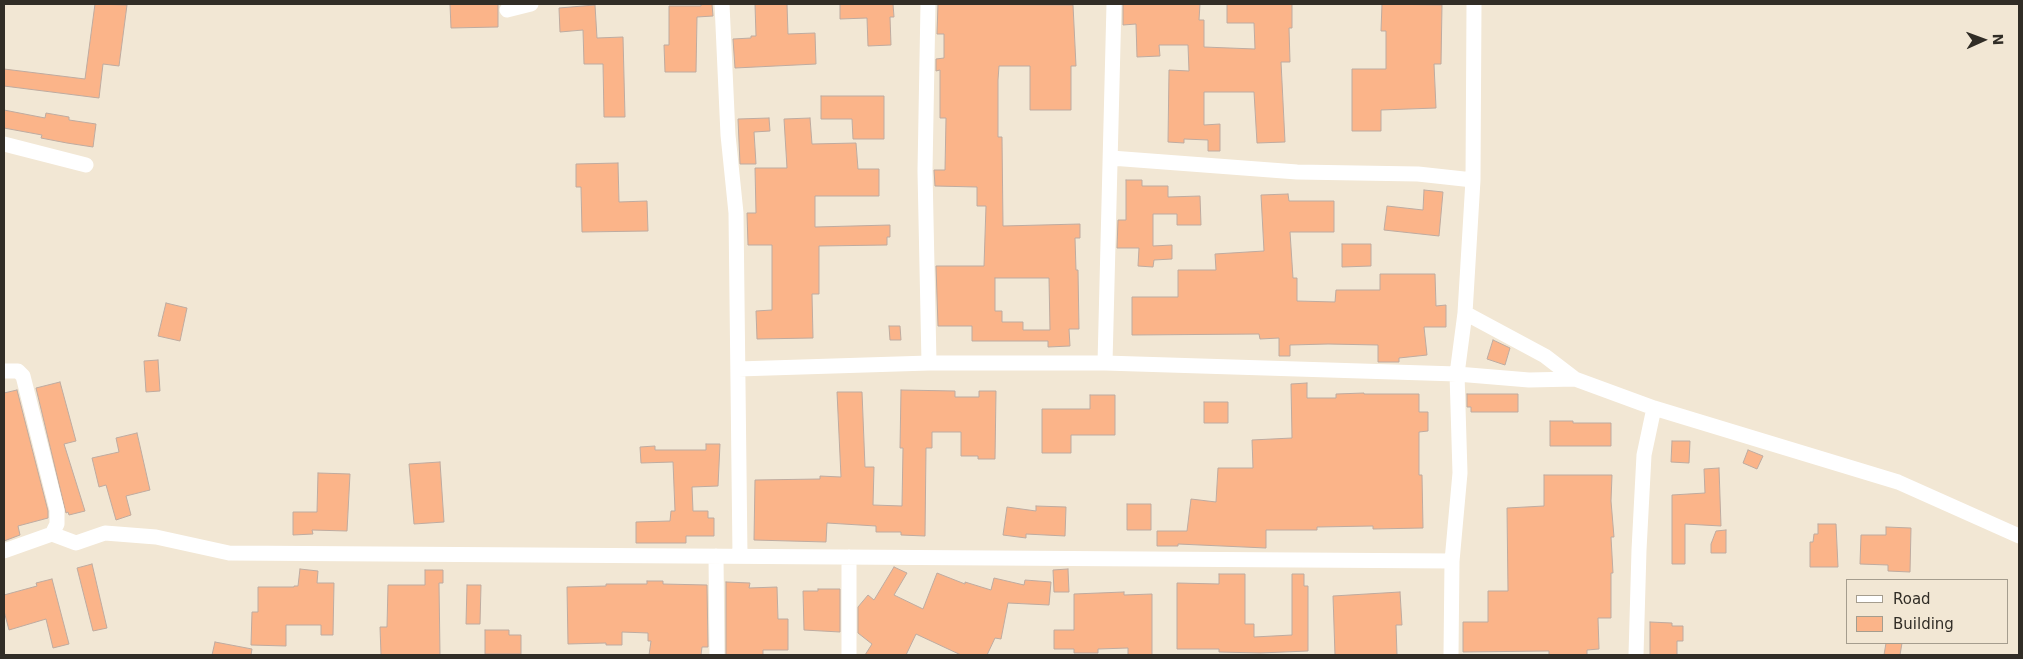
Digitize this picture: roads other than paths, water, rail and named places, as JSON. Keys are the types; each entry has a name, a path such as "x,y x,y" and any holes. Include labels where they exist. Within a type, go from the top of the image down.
{"street":[{"path":"508,10 531,4"},
{"path":"722,4 728,135 736,213 740,556"},
{"path":"928,4 926,171 929,363"},
{"path":"1105,363 1114,4"},
{"path":"1451,655 1452,562 1460,473 1457,374 1465,313 1473,180 1474,4"},
{"path":"4,144 86,165"},
{"path":"1111,158 1297,172 1418,174 1473,180"},
{"path":"1465,313 1545,356 1575,379 1654,408 1898,482 2019,536"},
{"path":"738,369 929,363 1105,363 1457,374 1529,380 1575,379"},
{"path":"4,371 18,370 23,376 56,510 57,524 52,534"},
{"path":"1636,655 1644,455 1654,408"},
{"path":"4,551 52,534 76,543 105,533 156,537 229,553 1452,562"},
{"path":"716,556 717,655"},
{"path":"848,557 849,655"}]}
